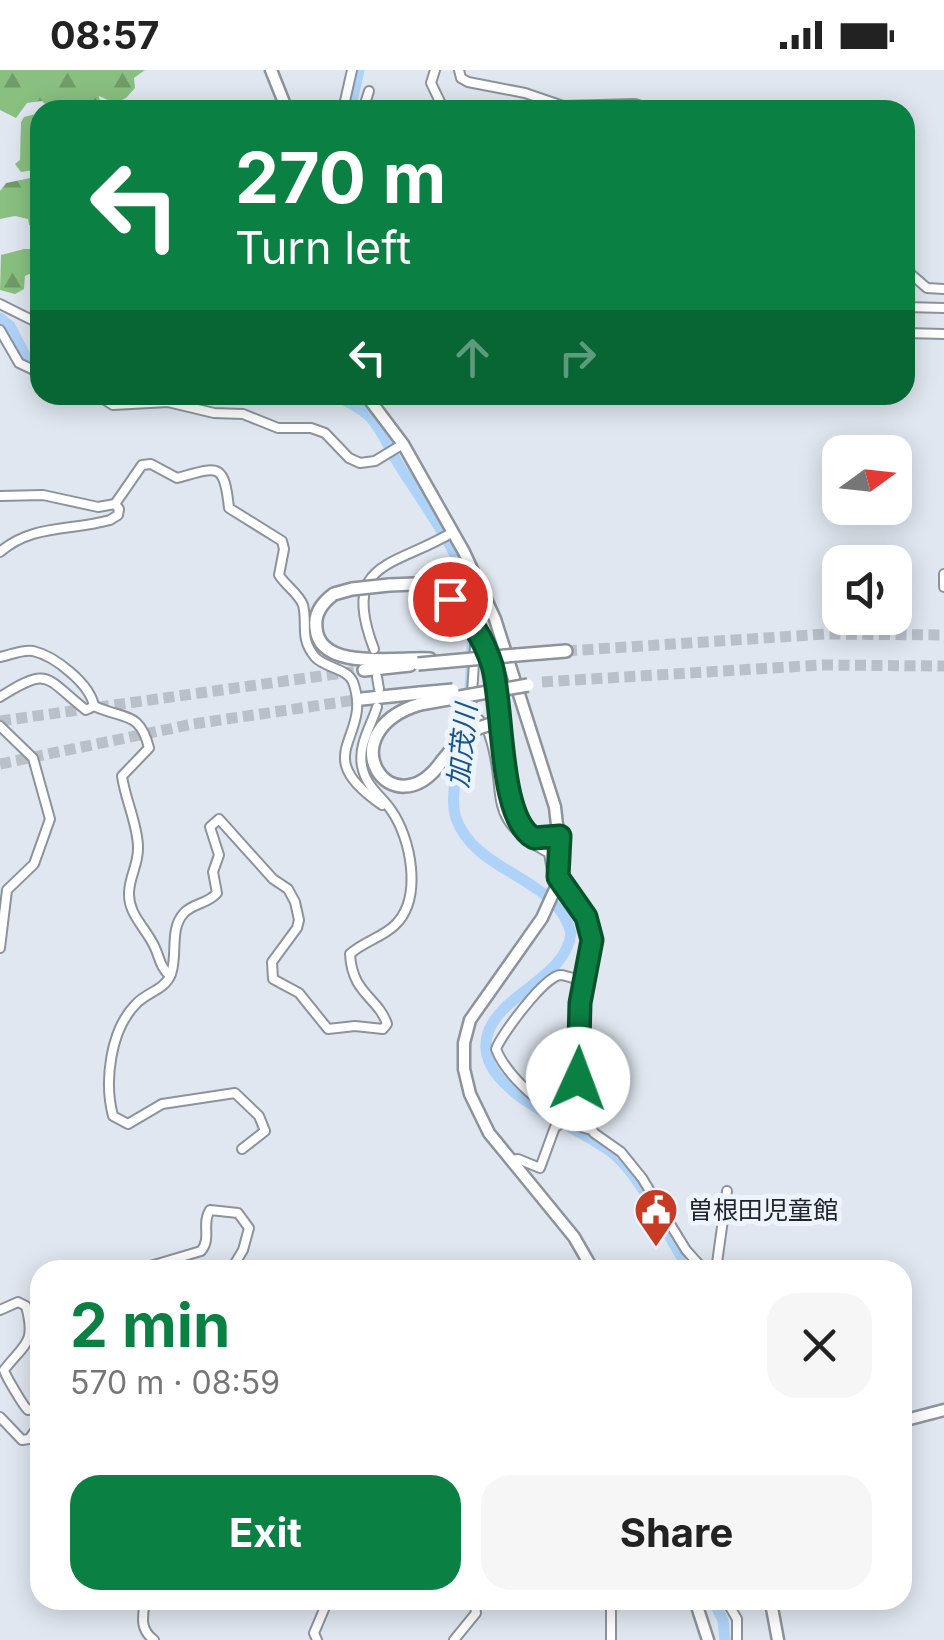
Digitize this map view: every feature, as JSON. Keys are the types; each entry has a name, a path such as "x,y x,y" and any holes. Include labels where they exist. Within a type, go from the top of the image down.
{"highway":[{"path":"560,836 534,838 516,821 497,725 498,689 485,648 472,624 450,599 433,588 415,584 352,589 334,594 321,606 316,622 318,637 327,649 349,658 450,661 517,655 566,651"},
{"path":"364,670 418,661"},
{"path":"362,699 420,698 542,682"},
{"path":"420,698 380,728 371,746 373,764 388,783 408,786 426,779 466,732 497,725"}],"main road":[{"path":"271,70 284,100"},
{"path":"374,405 403,444 478,585 504,644 554,807 560,836 557,882 548,907 478,1005 464,1042 464,1068 470,1094 489,1133 574,1237 587,1260"},
{"path":"912,1418 944,1410"},
{"path":"698,1610 708,1640"},
{"path":"772,1610 778,1640"}],"street":[{"path":"344,100 352,70"},
{"path":"435,70 431,82 439,100"},
{"path":"459,70 465,81 547,100"},
{"path":"366,100 369,91"},
{"path":"915,278 926,288 944,289"},
{"path":"915,307 944,308"},
{"path":"2,309 30,320"},
{"path":"0,330 22,366 30,370"},
{"path":"915,333 944,334"},
{"path":"181,405 214,413 243,414 278,428 311,428 325,434 349,458 360,463 375,461 403,444"},
{"path":"0,496 43,495 98,507 115,504 142,465 151,464 176,478 213,470 224,476 229,508 282,540 279,575 302,605 303,628 310,649 323,664 348,675 352,682 355,713 346,754 348,776 394,814"},
{"path":"0,552 18,538 42,530 110,520 118,515 115,504"},
{"path":"374,649 362,615 369,582 389,561 451,533"},
{"path":"944,574 944,587"},
{"path":"478,585 472,714 488,731 510,825 524,840 549,853 557,882 569,888 590,925 592,946 580,1008 578,1089 592,1130"},
{"path":"0,657 30,650 44,656 76,678 92,696 94,706"},
{"path":"0,697 26,681 42,677 56,683 86,710 94,706 136,721 144,730 149,748 122,776 138,842 138,864 130,878 129,900 133,914 154,943 159,964 170,976"},
{"path":"378,677 379,689"},
{"path":"242,1150 265,1131 259,1116 234,1092 162,1104 128,1124 114,1116 109,1084 119,1031 135,1004 164,986 170,976 179,920 216,893 214,872 219,855 210,827 218,820 273,879 288,889 295,902 297,928 272,962 273,978 299,994 328,1029 383,1029 384,1015 363,994 349,959 354,950 397,924 414,886 410,858 394,814 370,787 362,762 365,738 377,707"},
{"path":"0,726 33,758 50,819 34,864 7,890 0,948"},
{"path":"584,982 560,975 554,978 532,997 496,1047 509,1072 567,1120 592,1130 621,1152 694,1260"},
{"path":"509,1160 540,1168 555,1126 567,1120"},
{"path":"717,1260 727,1190"},
{"path":"171,1260 201,1251 208,1237 205,1217 216,1208 238,1213 249,1228 250,1234 237,1260"},
{"path":"0,1310 18,1302 26,1306 30,1328"},
{"path":"30,1337 4,1370 19,1392 24,1408 30,1409"},
{"path":"0,1417 22,1440 30,1439"},
{"path":"144,1610 142,1625 154,1640"},
{"path":"317,1640 314,1633 324,1610"},
{"path":"454,1640 476,1610"},
{"path":"611,1640 612,1610"},
{"path":"732,1610 737,1620 737,1640"}],"green space":[{"path":"0,70 145,70 134,78 135,88 122,100 99,96 100,100 30,100 16,118 0,110"},
{"path":"30,116 30,171 21,172 15,164 20,160 24,117"},
{"path":"30,178 30,225 28,219 15,216 0,219 0,191 6,183"},
{"path":"30,249 30,274 25,276 24,289 15,294 0,290 1,255"}],"waterway":[{"name":"加茂川","path":"352,100 359,70"},
{"path":"0,318 10,326 30,360"},
{"name":"加茂川","path":"352,405 376,425 446,539 467,585 471,666 468,714 454,795 456,818 480,852 550,899 563,914 571,933 558,961 497,1017 489,1030 486,1051 494,1071 510,1088 599,1144 626,1166 684,1260"},
{"name":"加茂川","path":"718,1610 725,1640"}],"tunnel":[{"path":"566,651 826,634 944,635"},
{"path":"542,682 822,665 944,666"},
{"path":"0,721 364,670"},
{"path":"0,764 193,724 362,699"}],"place":[{"name":"曽根田児童館","path":"656,1248"}],"route":[{"path":"450,599 476,630 492,666 508,791 516,821 534,838 560,836 558,877 569,888 590,925 592,946 580,1003 578,1079"}]}
